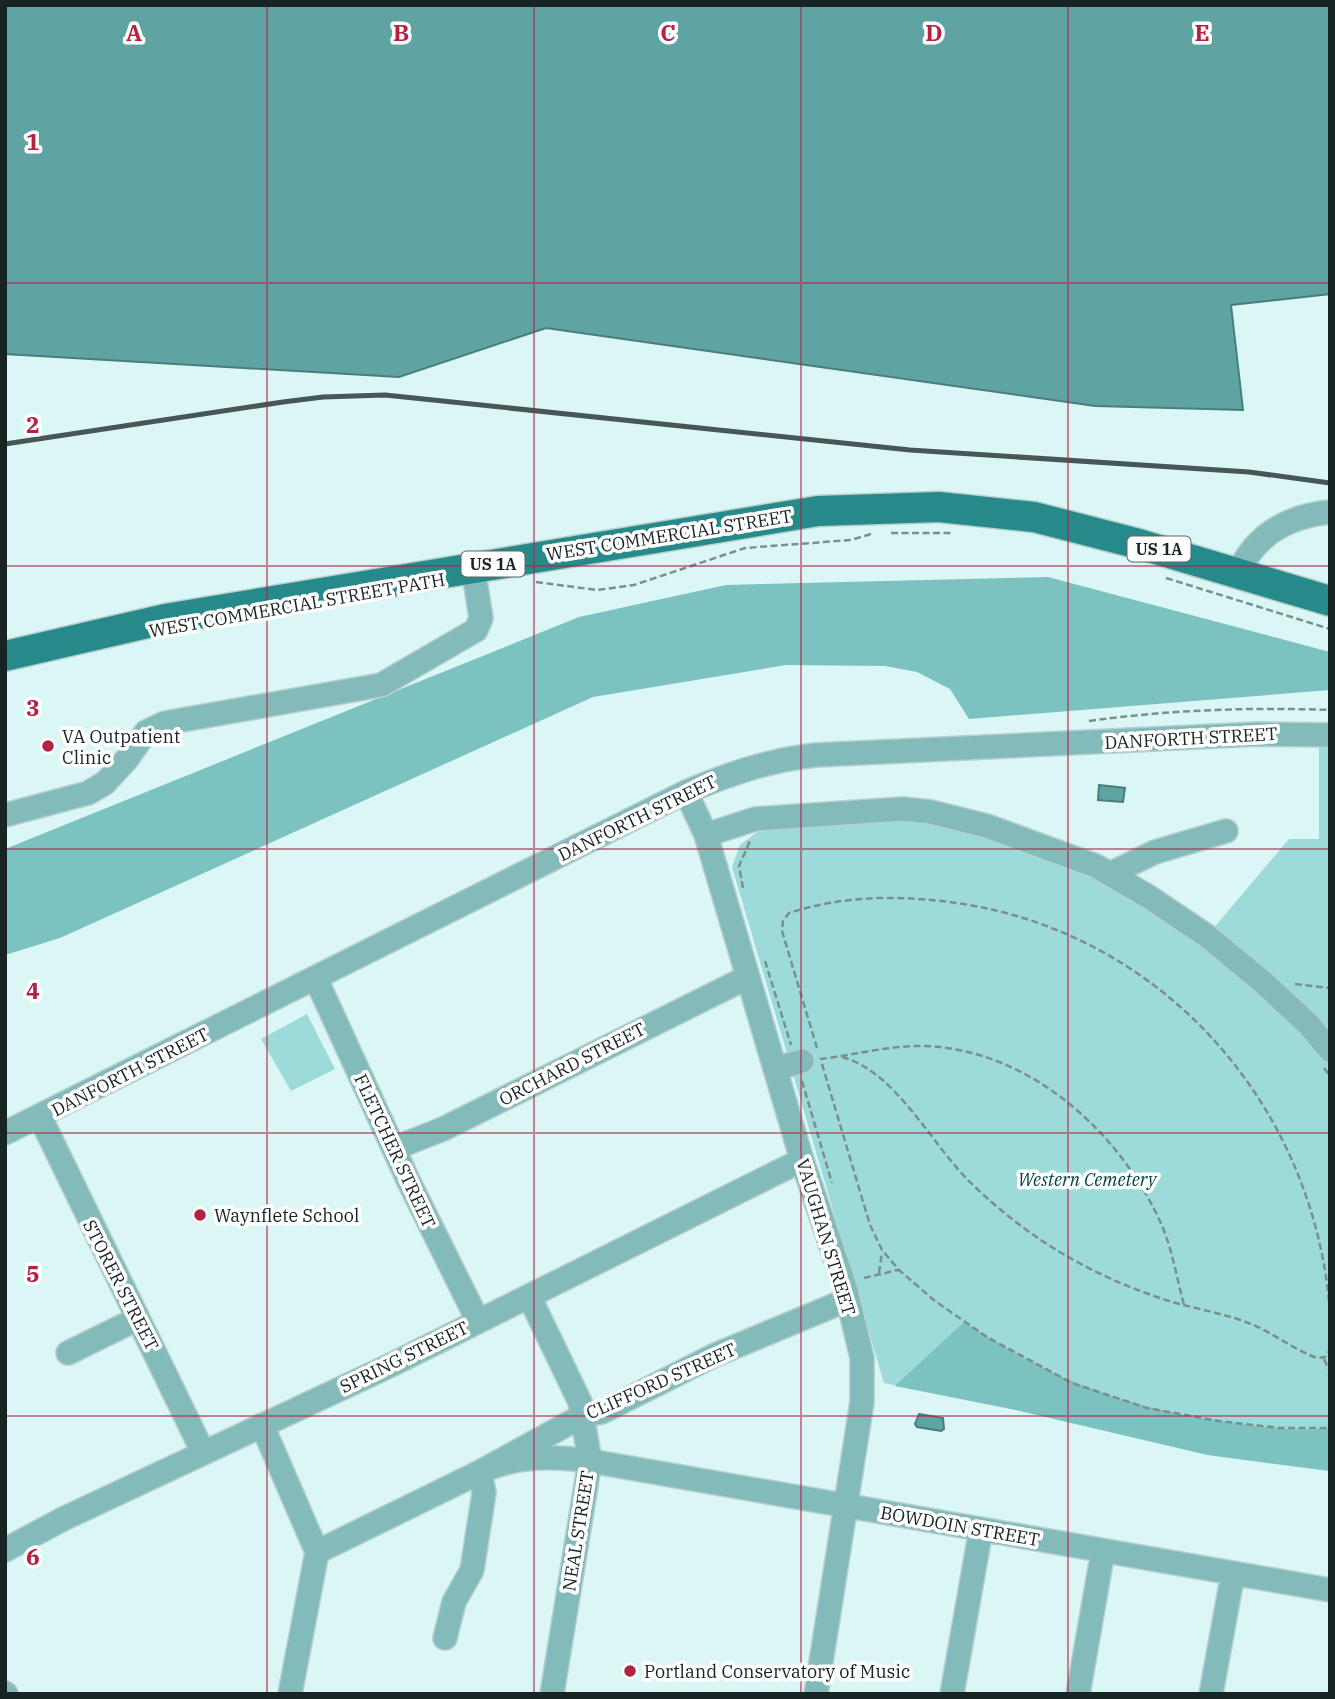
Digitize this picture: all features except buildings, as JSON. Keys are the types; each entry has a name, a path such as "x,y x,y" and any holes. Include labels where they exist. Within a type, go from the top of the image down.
{"main road":[{"name":"WEST COMMERCIAL STREET","path":"5,656 165,619 818,511 939,507 1034,517 1085,528 1330,601"}],"street":[{"path":"1238,573 1248,551 1285,523 1308,514 1330,512"},
{"path":"5,815 96,788 127,759 146,732 165,723 381,685 476,630 481,618 472,567"},
{"name":"DANFORTH STREET","path":"5,1133 687,792 767,762 816,755 1248,735 1330,735"},
{"name":"VAUGHAN STREET","path":"687,792 706,835 748,977 799,1063 802,1160 846,1293 862,1358 862,1402 816,1694"},
{"path":"706,835 755,819 859,811 932,812 987,826 1112,873 1207,936 1309,1025 1326,1058"},
{"path":"1112,873 1155,852 1226,831"},
{"name":"ORCHARD STREET","path":"395,1148 443,1129 748,977"},
{"name":"FLETCHER STREET","path":"316,979 409,1182 478,1321"},
{"name":"STORER STREET","path":"40,1117 136,1320 164,1369 203,1452"},
{"name":"SPRING STREET","path":"5,1550 478,1321 802,1160"},
{"name":"CLIFFORD STREET","path":"480,1472 584,1415 602,1412 846,1293"},
{"name":"NEAL STREET","path":"529,1296 584,1415 590,1461 552,1694"},
{"path":"68,1353 136,1320"},
{"path":"262,1425 317,1552 290,1694"},
{"name":"CLIFFORD STREET","path":"317,1552 501,1462 529,1456 590,1461"},
{"name":"BOWDOIN STREET","path":"590,1461 1330,1590"},
{"path":"445,1638 454,1602 472,1570 484,1493 480,1472"},
{"path":"951,1694 981,1530"},
{"path":"1078,1694 1103,1551"},
{"path":"1211,1694 1233,1573"}],"path":[{"path":"528,581 597,590 634,586 745,548 851,540 874,533 963,533"},
{"path":"1157,575 1330,629"},
{"path":"746,899 739,866 748,843 757,836"},
{"path":"1330,1312 1322,1251 1309,1197 1291,1154 1255,1090 1227,1053 1174,1002 1128,968 1086,943 1007,912 925,899 849,899 789,913 782,930 799,1063 882,1250 899,1270 987,1337 1046,1371 1094,1392 1147,1408 1219,1422 1280,1428 1330,1428"},
{"path":"764,959 799,1063 834,1190"},
{"path":"1265,984 1330,988"},
{"path":"799,1063 878,1049 938,1047 1012,1069 1060,1097 1084,1116 1117,1151 1144,1189 1167,1240 1184,1305"},
{"path":"842,1057 861,1062 882,1076 953,1164 1023,1229 1063,1255 1108,1279 1184,1305 1247,1322 1284,1339 1311,1356 1323,1358"},
{"path":"1326,1058 1330,1076"},
{"path":"878,1273 882,1250"},
{"path":"846,1293 878,1273 899,1270"},
{"path":"1323,1358 1330,1350"},
{"path":"1323,1358 1330,1372"}],"green space":[{"path":"1319,745 1330,747 1330,1050 1207,936 1289,839 1319,839"},
{"name":"Western Cemetery","path":"901,818 949,824 1081,871 1143,901 1289,1014 1330,1063 1330,1471 1208,1455 1016,1410 884,1383 732,867 740,845 757,832"},
{"path":"307,1014 335,1069 291,1091 261,1039"}],"shaded area":[{"path":"5,5 1330,5 1330,294 1231,305 1243,410 1095,406 546,328 399,377 5,354"},
{"path":"1048,577 1330,652 1330,690 969,719 950,689 917,672 885,666 786,665 593,697 60,938 5,955 5,849 579,617 726,585"},
{"path":"1099,785 1125,788 1123,802 1098,800"},
{"path":"964,1322 1060,1376 1125,1400 1233,1423 1293,1429 1330,1428 1330,1471 1208,1455 1016,1410 895,1386"},
{"path":"919,1414 943,1418 944,1429 941,1431 917,1427 915,1424"}],"railway":[{"path":"5,444 283,402 323,397 385,395 910,450 1249,472 1330,483"}],"place":[{"name":"VA Outpatient Clinic","path":"48,746"},
{"name":"Waynflete School","path":"200,1215"},
{"name":"Portland Conservatory of Music","path":"630,1671"}]}
